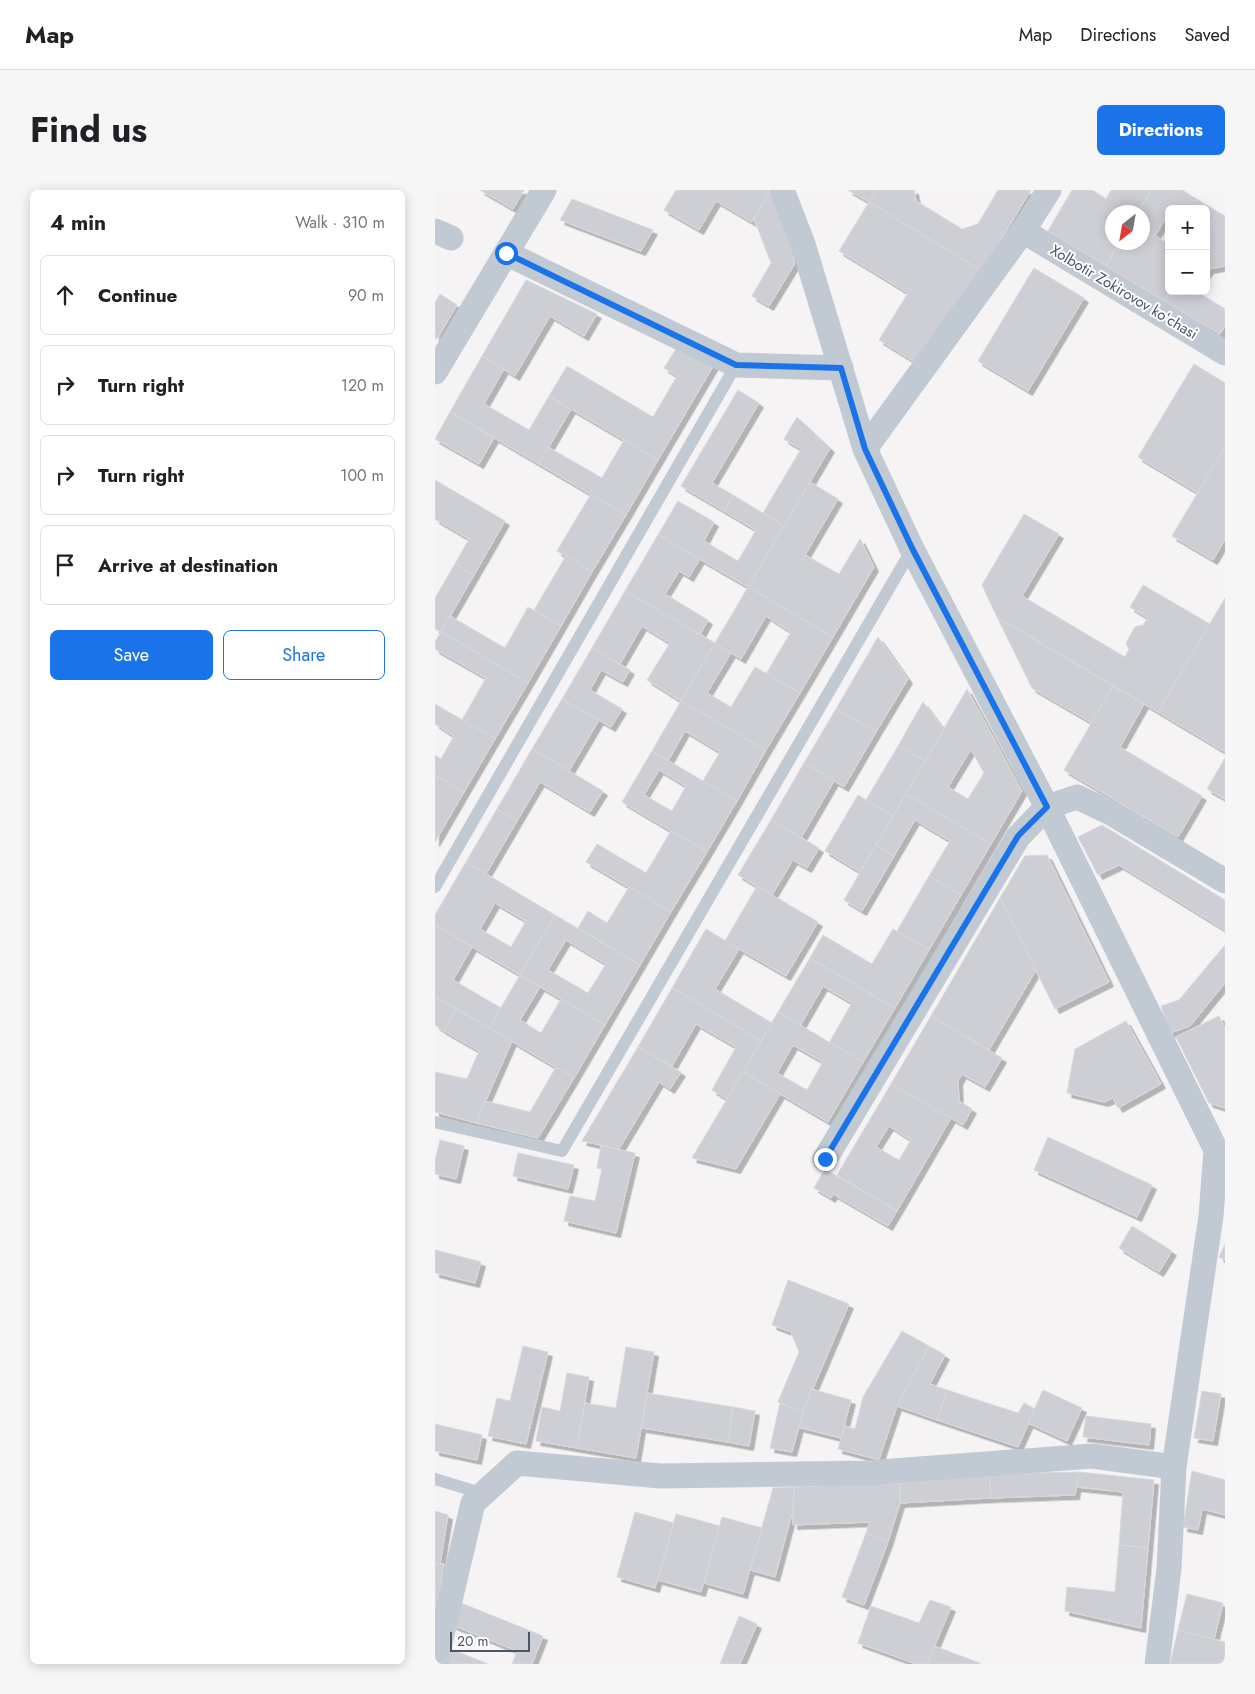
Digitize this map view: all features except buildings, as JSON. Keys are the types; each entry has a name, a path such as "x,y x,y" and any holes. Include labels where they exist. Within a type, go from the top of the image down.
{"street":[{"path":"435,372 544,190"},
{"path":"782,190 803,244 865,449 912,548 1047,807 1216,1150 1218,1219 1174,1467 1169,1569 1157,1664"},
{"path":"865,449 1023,231 1049,190"},
{"name":"Xolbotir Zokirovov koʻchasi","path":"1023,231 1225,353"},
{"path":"506,253 736,365 841,368"},
{"path":"825,1159 1018,836 1047,807 1077,798 1111,813 1225,881"},
{"path":"435,1664 473,1503 517,1463 660,1476 866,1473 1092,1456 1174,1467"}],"lane":[{"path":"435,887 736,365"},
{"path":"435,1122 562,1151 912,548"},
{"path":"435,1480 483,1494"}],"route":[{"path":"506,253 736,365 841,368 865,449 912,548 1047,807 1018,836 825,1159"}]}
